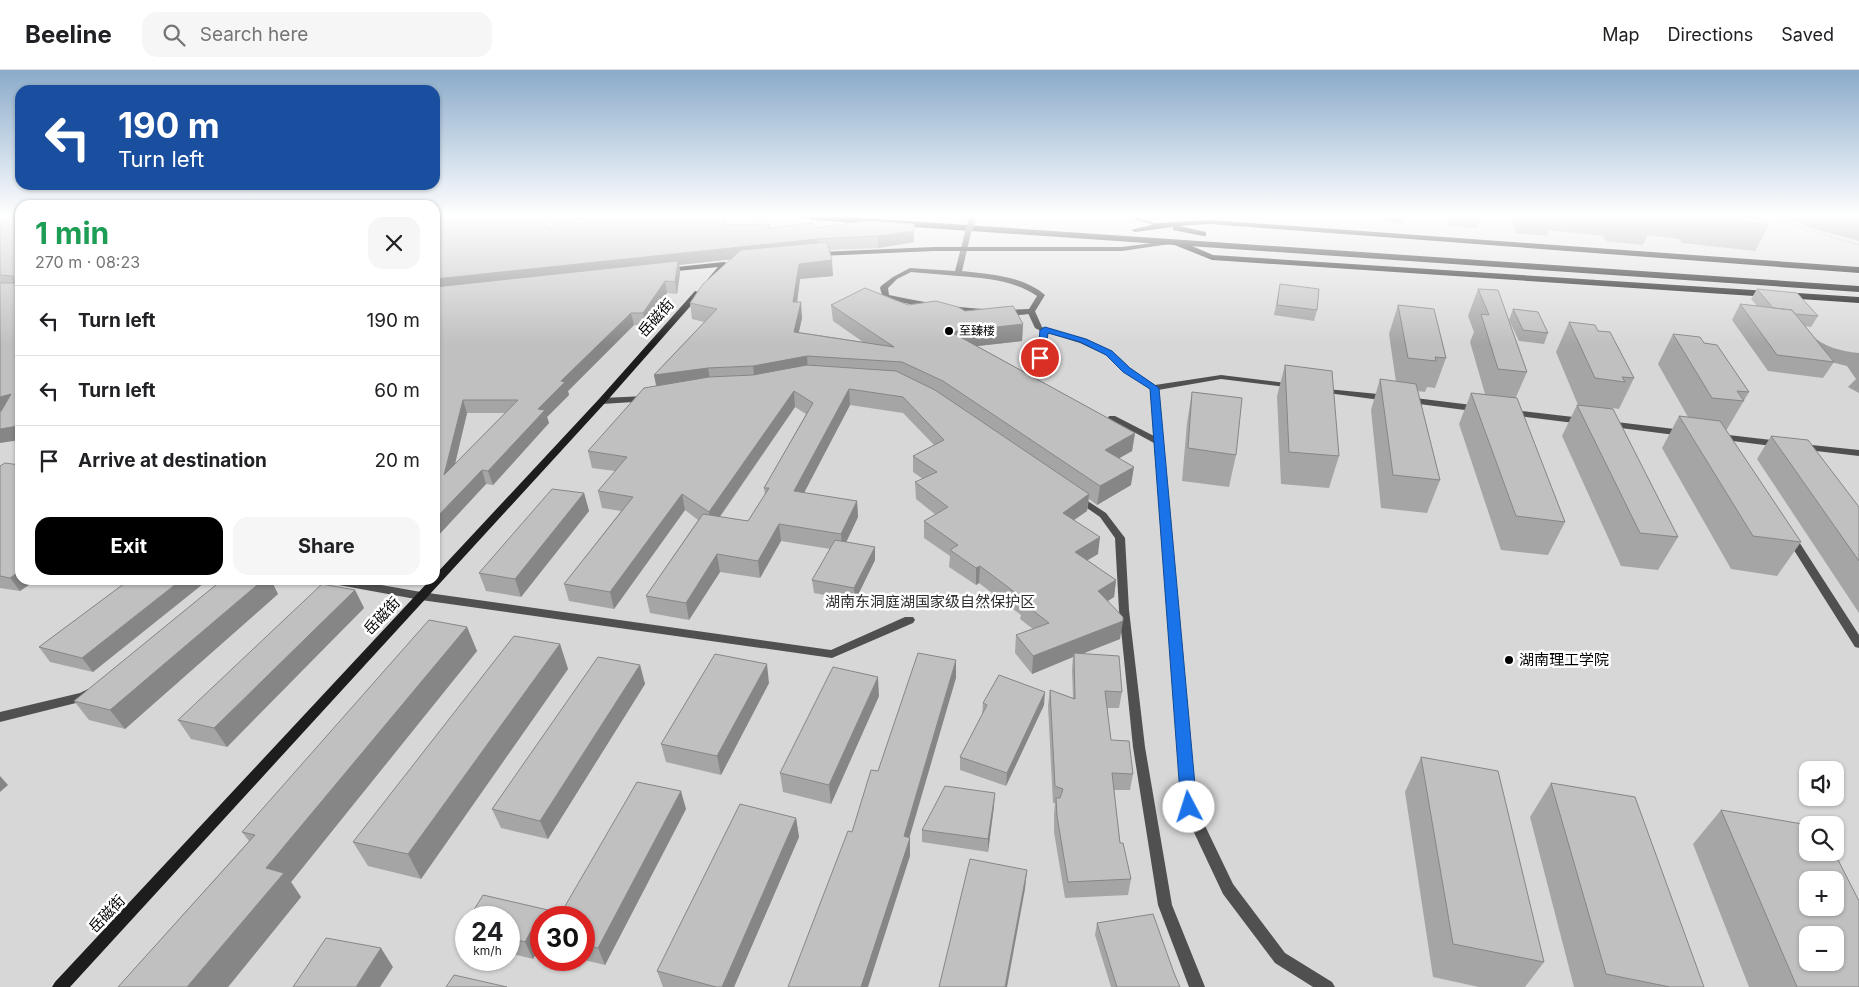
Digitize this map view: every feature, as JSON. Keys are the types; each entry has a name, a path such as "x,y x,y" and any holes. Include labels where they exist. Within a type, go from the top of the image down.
{"highway":[{"path":"1434,260 1859,289"},
{"path":"1571,260 1859,280"}],"main road":[{"path":"1254,260 1859,300"},
{"path":"1721,260 1859,270"}],"street":[{"path":"958,274 961,260"},
{"name":"岳磁街","path":"440,576 729,264 660,270"},
{"path":"910,270 1017,282 1034,288 1041,295 1032,311 1005,314 956,311 886,296 884,288 895,278 910,270"},
{"path":"1032,311 1039,328 1083,340 1109,353 1127,370 1154,388 1221,377 1275,382 1303,387"},
{"path":"1040,358 1045,330"},
{"path":"1154,388 1189,807 1228,889 1280,958 1327,987"},
{"path":"1312,389 1488,410"},
{"path":"602,401 655,397"},
{"path":"1498,411 1692,434"},
{"path":"1112,418 1157,441"},
{"path":"1711,436 1859,453"},
{"path":"1064,489 1103,515 1120,538 1124,610 1139,747 1165,905 1198,987"},
{"path":"1784,526 1859,644"},
{"path":"360,585 421,596 832,654 909,620"},
{"name":"岳磁街","path":"60,987 431,585"},
{"path":"0,717 84,697 99,685"}],"green space":[{"name":"湖南东洞庭湖国家级自然保护区","path":"0,260 15,260 15,585 440,585 440,260 1859,260 1859,987 0,987"}],"shaded area":[{"path":"1810,334 1833,348 1859,353 1859,393 1848,387 1856,379 1847,366 1819,359"}],"building":[{"path":"0,260 15,260 15,426 0,429 0,413 11,394 0,397 0,283 14,283 13,276 0,275"},
{"path":"440,260 618,260 440,278"},
{"path":"730,260 832,260 799,264 793,302 801,302 794,332 894,347 831,305 865,288 908,305 936,301 965,311 1013,306 1023,324 951,332 1135,433 1105,450 1134,467 1100,486 943,381 902,362 807,356 753,366 708,368 654,375 717,309 690,303 703,284"},
{"path":"678,261 675,282 665,281 643,313 631,313 561,381 565,382 538,409 545,410 488,471 482,470 440,514 440,286","holes":["463,400 518,400 444,475"]},
{"path":"1280,284 1319,289 1317,310 1277,305"},
{"path":"1478,289 1498,290 1527,372 1498,369 1481,314 1489,315"},
{"path":"1757,289 1797,293 1818,316 1795,314 1792,310 1773,308"},
{"path":"1740,304 1792,310 1834,362 1777,355"},
{"path":"1398,305 1434,309 1446,358 1435,357 1436,361 1408,358"},
{"path":"1513,309 1538,312 1548,333 1523,330"},
{"path":"1569,322 1595,325 1598,331 1610,332 1634,378 1622,377 1625,382 1595,378"},
{"path":"1673,334 1700,337 1704,343 1717,345 1749,392 1737,391 1744,401 1712,398"},
{"path":"807,365 896,371 935,390 1089,494 1063,513 1100,537 1075,552 1116,580 1098,591 1123,617 1123,621 1033,656 1016,635 1049,623 1022,602 1025,600 980,566 976,568 950,550 958,545 924,521 948,507 915,482 937,472 913,456 944,440 903,397 849,389 794,491 857,501 841,534 779,524 758,561 717,554 686,603 646,596 703,514 748,521 769,488 764,488 813,403 794,391 709,512 682,494 610,592 564,584 633,497 598,491 627,457 588,451 644,388 709,377 753,375"},
{"path":"1285,365 1332,371 1339,456 1289,452"},
{"path":"1380,379 1416,384 1440,480 1393,475"},
{"path":"1192,392 1242,398 1236,455 1188,448"},
{"path":"1471,393 1517,398 1565,522 1516,516"},
{"path":"1577,405 1613,409 1678,537 1640,533"},
{"path":"1679,416 1720,421 1801,542 1753,536"},
{"path":"1771,436 1808,440 1859,507 1859,561"},
{"path":"5,463 15,464 15,574 10,578 0,576 0,466"},
{"path":"552,489 584,493 515,579 479,573"},
{"path":"835,540 875,547 854,588 812,580"},
{"path":"122,585 175,585 82,658 39,647"},
{"path":"216,585 257,585 110,710 74,701"},
{"path":"321,585 355,590 214,728 178,720"},
{"path":"429,620 467,627 266,868 284,873 187,987 118,987 255,835 242,832"},
{"path":"514,636 560,644 408,854 353,842"},
{"path":"918,653 956,660 904,836 910,838 861,987 788,987 848,831 852,832 871,770 878,771"},
{"path":"1074,653 1119,656 1122,692 1105,691 1111,740 1129,741 1133,774 1112,773 1120,843 1123,843 1131,879 1068,882 1057,816 1056,798 1060,798 1063,789 1055,786 1050,690 1075,699"},
{"path":"715,654 767,664 717,756 661,744"},
{"path":"598,657 640,665 540,821 492,809"},
{"path":"833,667 878,677 829,785 780,773"},
{"path":"999,675 1045,692 1007,773 960,757 987,705 983,703"},
{"path":"1421,757 1498,771 1544,962 1453,944"},
{"path":"637,782 681,791 598,948 595,947 595,906 565,906"},
{"path":"1551,783 1635,797 1704,987 1670,987 1606,974"},
{"path":"945,786 995,793 988,839 922,830"},
{"path":"740,804 796,818 722,987 657,971"},
{"path":"1721,810 1799,823 1799,861 1839,861 1844,871 1799,871 1799,916 1844,916 1844,872 1859,901 1859,987 1797,987"},
{"path":"970,859 1027,870 1005,987 939,987"},
{"path":"483,895 531,906 530,933 525,942 520,941 520,906 476,906"},
{"path":"1153,914 1180,987 1117,987 1097,923"},
{"path":"326,938 381,948 356,987 293,987"},
{"path":"454,975 507,987 446,987"}],"place":[{"name":"至臻楼","path":"949,331"},
{"name":"湖南理工学院","path":"1509,660"}],"route":[{"path":"1040,358 1045,330 1083,340 1109,353 1127,370 1154,388 1153,396 1189,807"}]}
